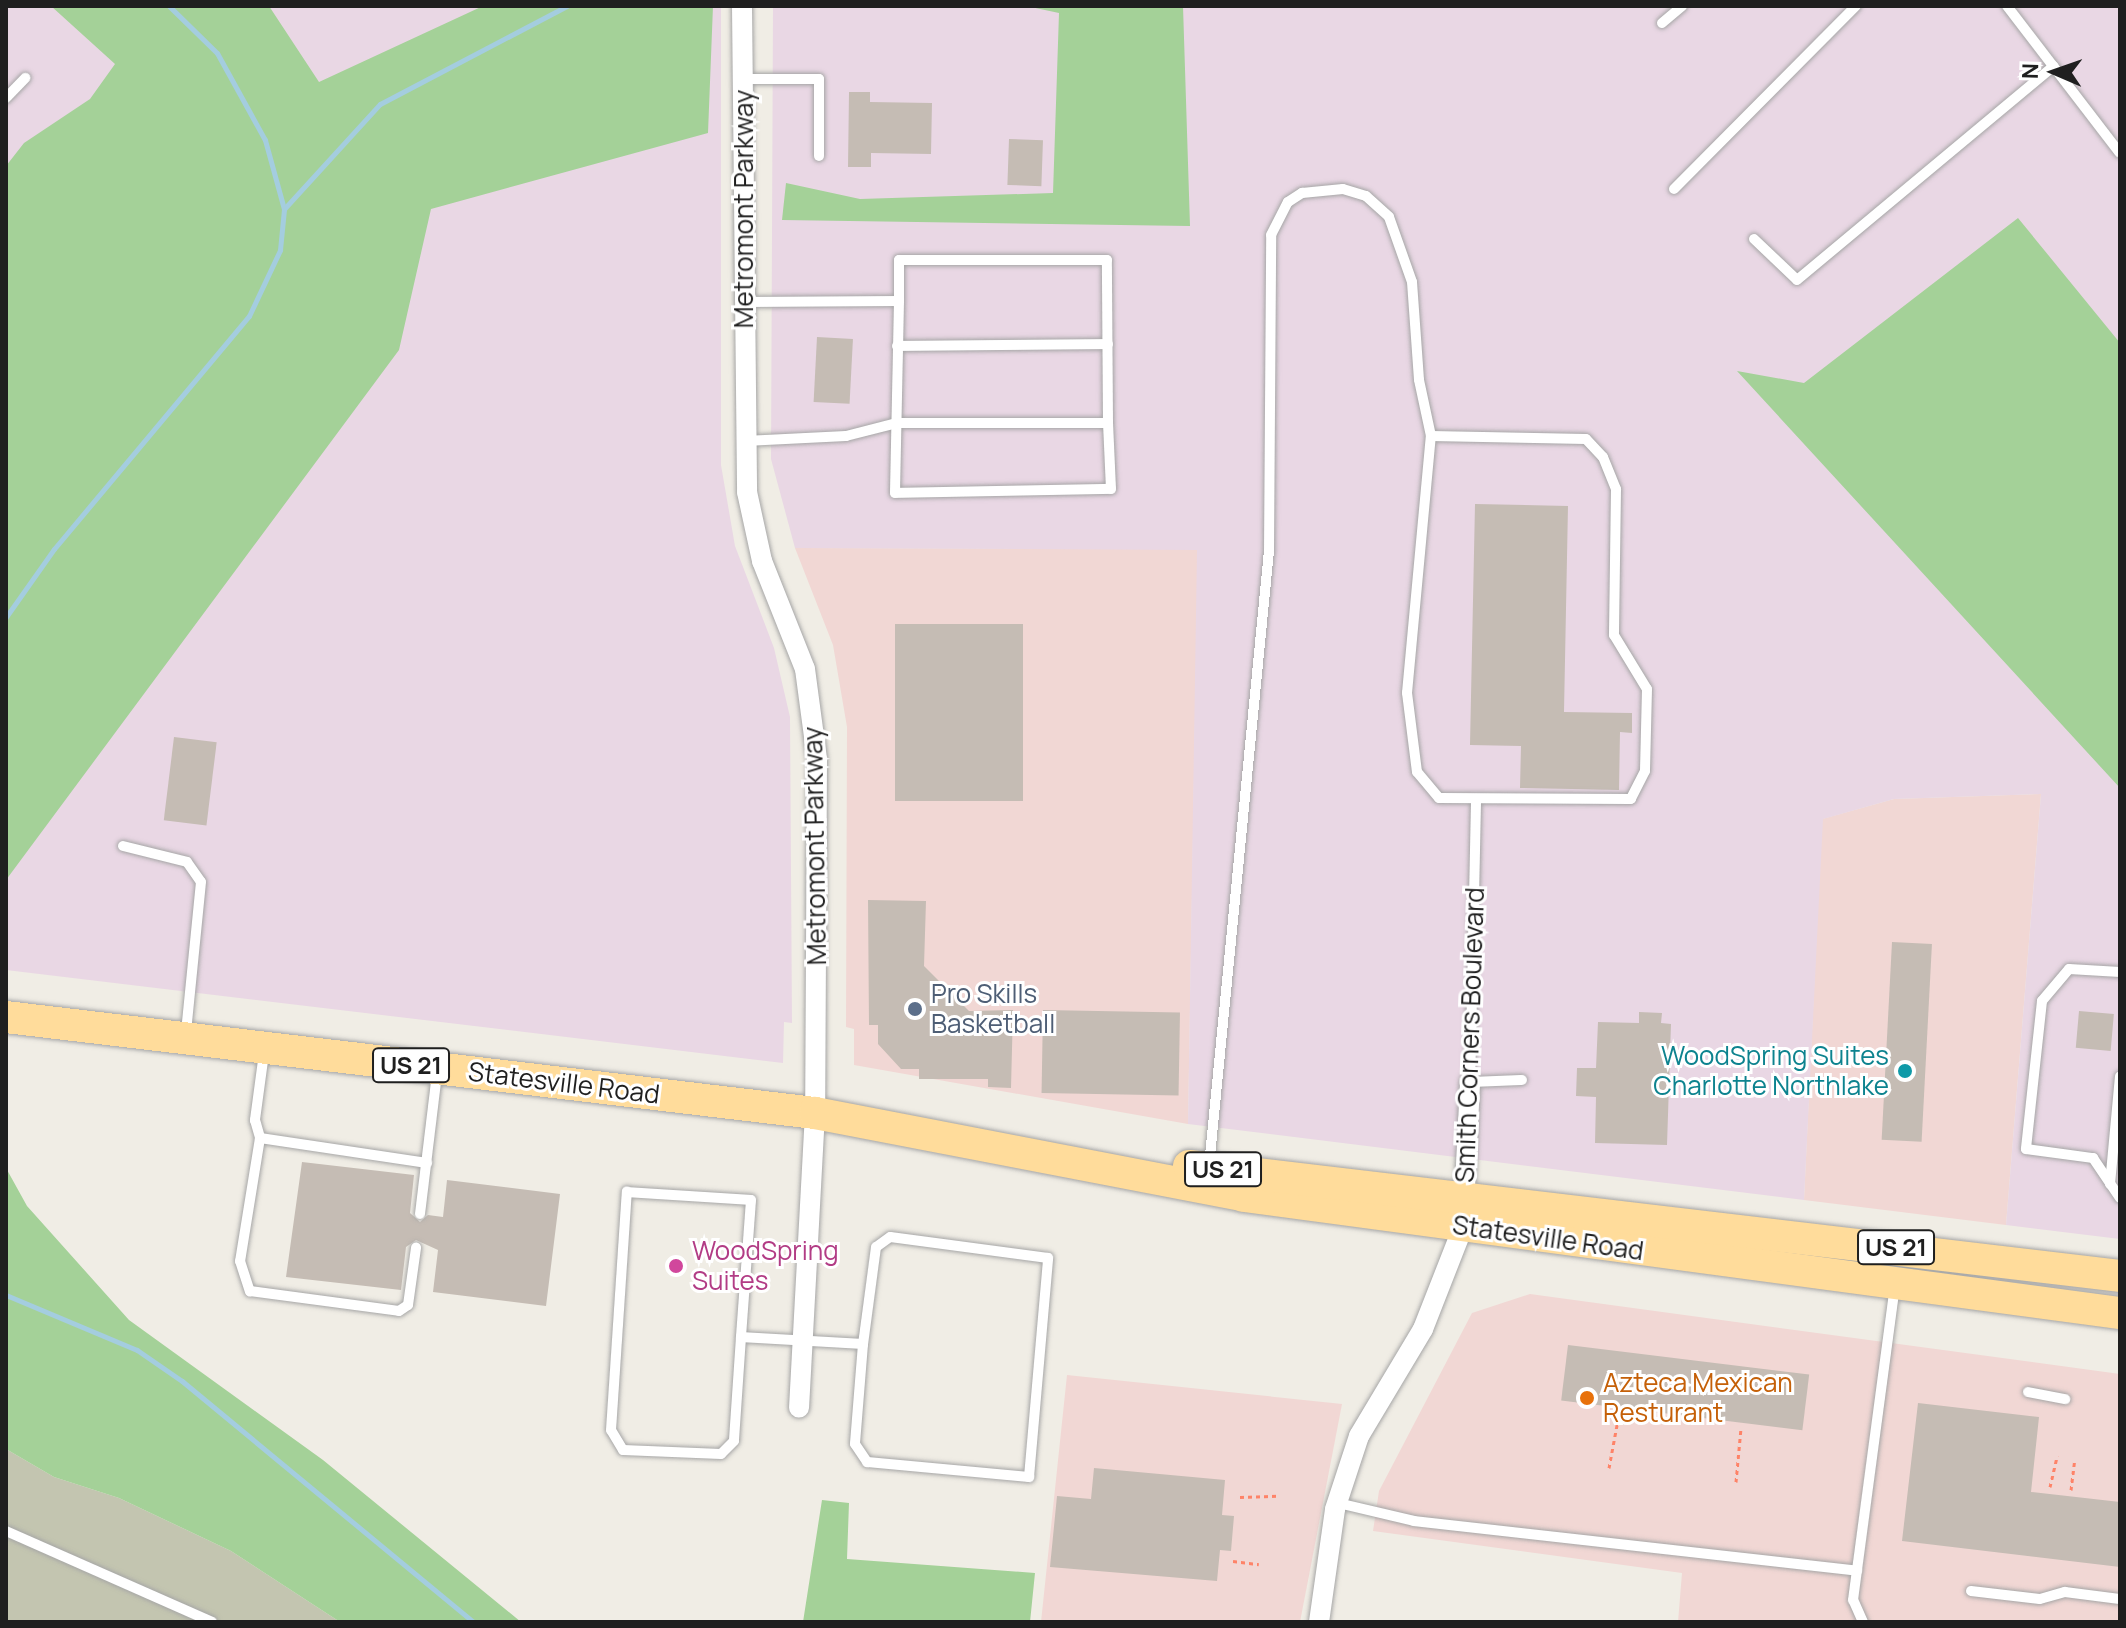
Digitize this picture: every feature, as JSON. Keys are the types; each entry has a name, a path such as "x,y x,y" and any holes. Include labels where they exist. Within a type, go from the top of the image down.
{"main road":[{"name":"Statesville Road","path":"6,1017 815,1113 979,1141 1244,1196 2120,1276"},
{"name":"Statesville Road","path":"979,1141 1209,1168 1464,1214 1895,1284 2079,1308 2120,1307"}],"street":[{"name":"Metromont Parkway","path":"742,6 745,441 753,530 813,704 815,1113 799,1408"},
{"name":"Smith Corners Boulevard","path":"1319,1622 1338,1503 1359,1436 1423,1329 1464,1214 1470,1082"}],"lane":[{"path":"1662,23 1682,6"},
{"path":"1674,189 1856,6"},
{"path":"2007,6 2120,153"},
{"path":"1754,239 1797,280 2054,66"},
{"path":"6,98 25,78"},
{"path":"743,79 819,79 819,156"},
{"path":"1209,1168 1268,566 1271,235 1288,202 1302,193 1343,189 1366,196 1389,217 1412,282 1419,380 1431,436 1407,693 1409,734 1417,772 1439,798 1476,802 1631,799 1645,771 1647,689 1614,635 1616,489 1603,457 1586,439 1431,436"},
{"path":"899,260 1107,260 1108,344 1111,489 895,493 899,260"},
{"path":"745,302 899,301"},
{"path":"897,346 1108,344"},
{"path":"745,441 846,436 897,423 1108,423"},
{"name":"Smith Corners Boulevard","path":"1470,1082 1476,802"},
{"path":"123,846 187,862 201,882 185,1039"},
{"path":"2120,972 2069,969 2042,1001 2026,1149 2093,1158 2120,1198"},
{"path":"265,1048 255,1120 260,1138 240,1261 250,1291 399,1311 408,1305 416,1248"},
{"path":"420,1214 437,1069"},
{"path":"2110,1184 2120,1076"},
{"path":"1470,1082 1522,1080"},
{"path":"260,1138 427,1163"},
{"path":"627,1192 751,1200 741,1337 734,1441 721,1454 623,1450 611,1430 627,1192"},
{"path":"890,1237 1048,1258 1029,1477 867,1462 855,1444 863,1344 876,1247 890,1237"},
{"path":"1863,1622 1853,1600 1895,1284"},
{"path":"741,1337 863,1344"},
{"path":"2028,1392 2065,1399"},
{"path":"1338,1503 1414,1521 1857,1571"},
{"path":"6,1531 212,1622"},
{"path":"1971,1591 2040,1599 2065,1592 2120,1599"}],"path":[{"path":"1609,1468 1619,1414"},
{"path":"1736,1482 1741,1428"},
{"path":"2050,1487 2057,1456"},
{"path":"2071,1490 2075,1459"},
{"path":"1240,1497 1278,1496"},
{"path":"1233,1561 1259,1564"}],"shaded area":[{"path":"6,6 721,6 721,465 735,546 774,648 790,717 792,1023 784,1022 783,1063 6,970"},
{"path":"773,6 2120,6 2120,1239 2006,1225 2041,794 1894,799 1823,819 1804,1200 1188,1124 1197,550 795,548 771,459"},
{"path":"795,548 1198,549 1188,1124 854,1065 854,1029 846,1027 847,727 833,645"},
{"path":"2041,794 2006,1225 1804,1200 1822,819 1894,799"},
{"path":"1530,1294 2120,1374 2120,1622 1678,1622 1682,1573 1373,1531 1379,1491 1472,1313"},
{"path":"1067,1375 1342,1404 1300,1622 1041,1622"},
{"path":"6,1449 54,1477 119,1498 231,1551 340,1622 6,1622"}],"green space":[{"path":"51,6 269,6 319,82 483,6 713,6 708,133 431,209 399,350 6,880 6,166 24,143 90,99 115,64"},
{"path":"1026,6 1183,6 1190,226 782,220 786,183 860,199 1053,193 1059,13"},
{"path":"2018,218 2120,343 2120,788 1737,371 1804,383"},
{"path":"6,1168 27,1206 129,1320 323,1460 521,1622 340,1622 231,1551 119,1498 54,1477 6,1449"},
{"path":"822,1500 849,1503 847,1559 1035,1573 1030,1622 803,1622"}],"building":[{"path":"849,92 870,92 870,102 932,103 931,154 871,153 871,167 848,167"},
{"path":"1009,139 1043,140 1041,186 1007,185"},
{"path":"817,337 853,339 850,404 814,402"},
{"path":"1475,504 1568,506 1564,712 1632,713 1632,733 1620,732 1619,790 1520,788 1521,746 1470,745"},
{"path":"895,624 1023,624 1023,801 895,801"},
{"path":"174,737 217,742 206,826 164,820"},
{"path":"868,900 926,901 924,966 969,1011 1013,1010 1011,1088 988,1087 988,1079 919,1079 919,1069 901,1069 878,1044 878,1025 869,1025"},
{"name":"WoodSpring Suites Charlotte Northlake","path":"1892,942 1932,944 1922,1142 1882,1140"},
{"path":"1043,1010 1180,1012 1179,1095 1042,1093"},
{"path":"2079,1011 2114,1014 2111,1051 2076,1048"},
{"path":"1639,1012 1662,1013 1661,1023 1671,1024 1667,1145 1595,1143 1596,1097 1576,1096 1577,1068 1596,1068 1598,1022 1639,1023"},
{"path":"302,1162 414,1175 410,1213 420,1222 428,1215 443,1217 447,1180 560,1194 546,1306 433,1292 438,1250 416,1240 406,1247 401,1290 286,1277"},
{"path":"1568,1345 1809,1375 1802,1430 1561,1401"},
{"path":"1918,1403 2039,1417 2031,1492 2120,1502 2120,1567 1902,1541"},
{"path":"1094,1468 1225,1480 1222,1515 1234,1516 1231,1551 1220,1550 1217,1581 1050,1567 1057,1496 1091,1499"}],"waterway":[{"path":"6,617 54,549 249,316 280,250 284,209 265,140 217,53 169,6"},
{"path":"284,209 380,104 567,6"},
{"path":"6,1295 137,1350 182,1381 473,1622"}],"place":[{"name":"Pro Skills Basketball","path":"915,1009"},
{"name":"WoodSpring Suites Charlotte Northlake","path":"1905,1071"},
{"name":"WoodSpring Suites","path":"676,1266"},
{"name":"Azteca Mexican Resturant","path":"1587,1398"}]}
